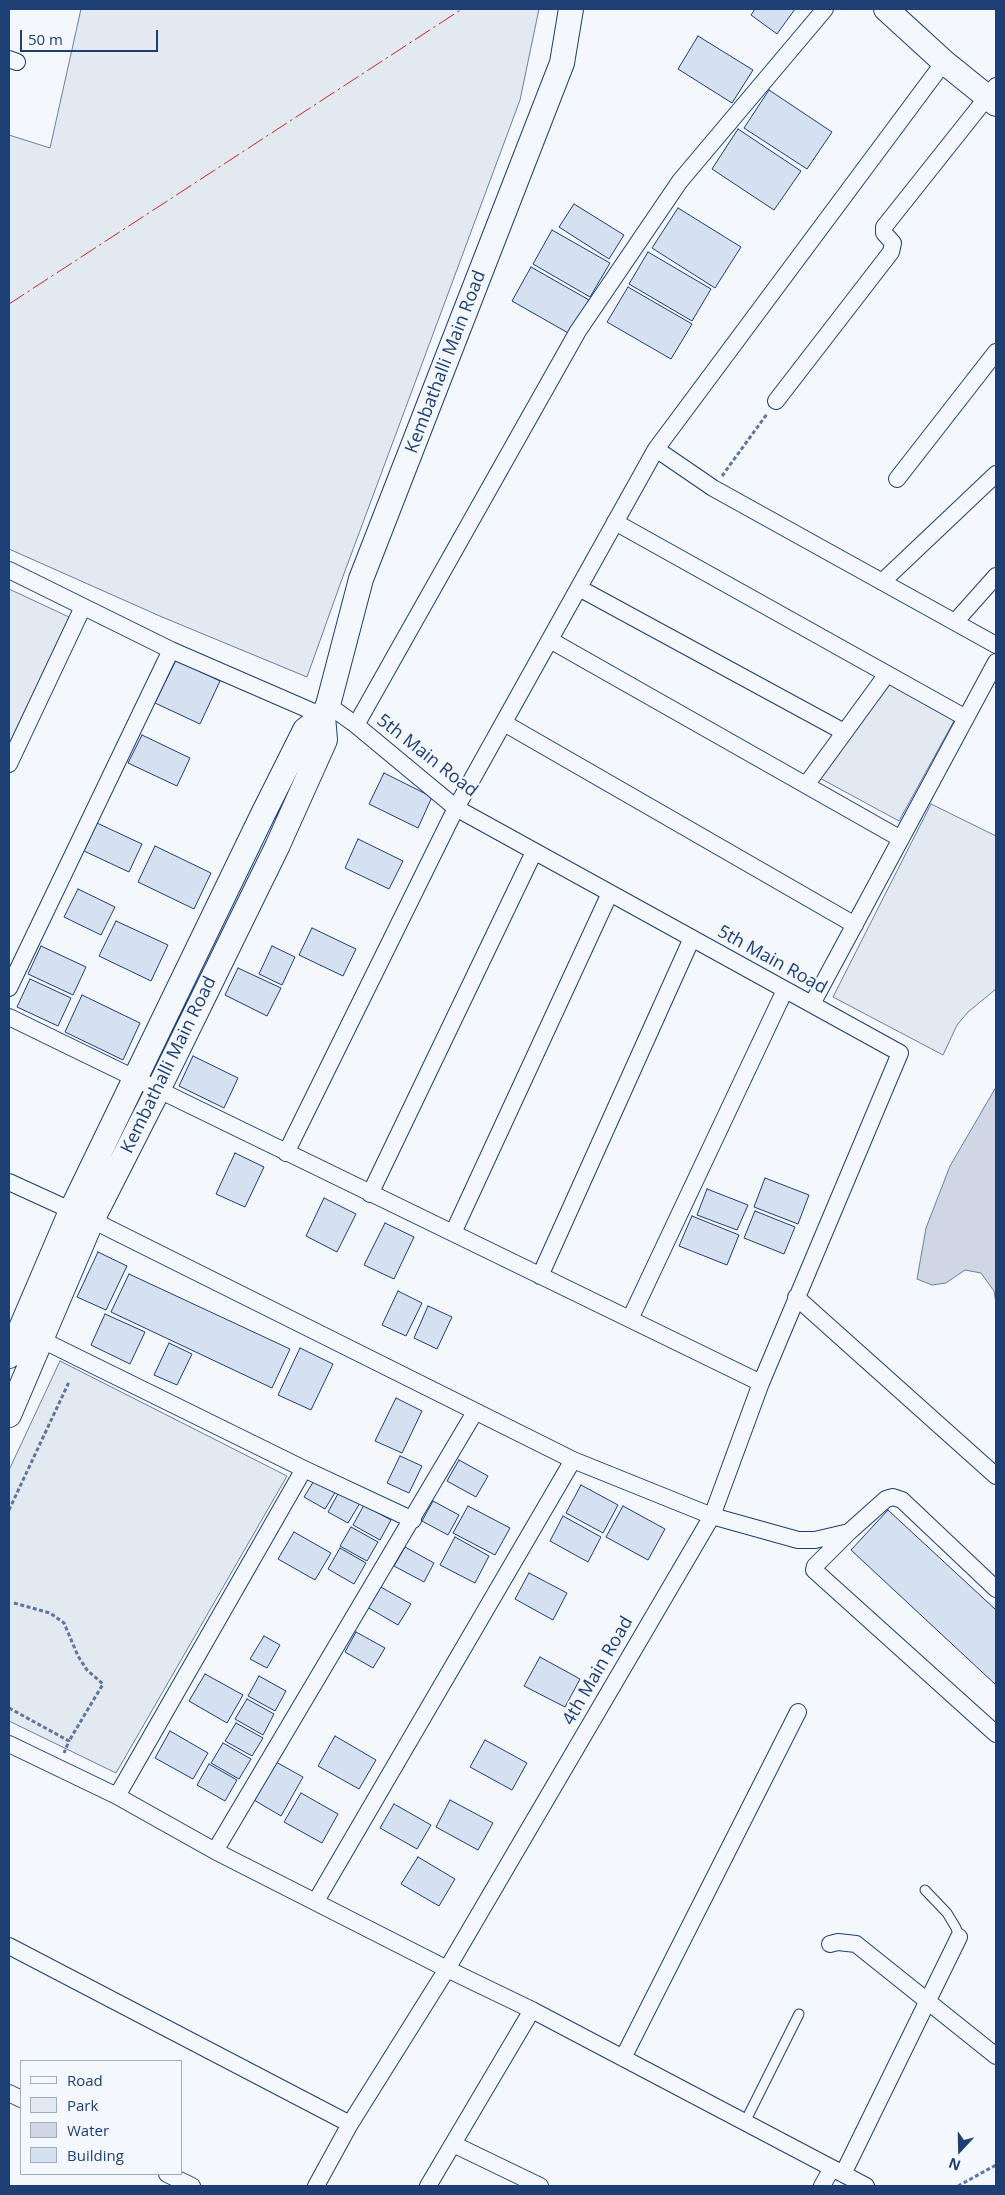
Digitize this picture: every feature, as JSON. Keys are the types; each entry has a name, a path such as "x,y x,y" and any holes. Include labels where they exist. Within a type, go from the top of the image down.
{"street":[{"name":"Kembathalli Main Road","path":"9,1356 81,1216 158,1090 277,847 324,740 326,710 361,579 562,63 571,9"},
{"path":"356,725 578,331 680,181 825,9"},
{"path":"776,401 891,252 893,243 884,233 884,227 993,96 944,62 886,9"},
{"path":"286,1153 456,808 656,449 944,62"},
{"path":"897,479 996,352"},
{"path":"656,449 713,488 996,645"},
{"path":"882,582 996,474"},
{"path":"615,522 966,718"},
{"name":"5th Main Road","path":"9,570 171,650 326,710 356,725 456,808 900,1053 761,1383"},
{"path":"955,622 996,576"},
{"path":"579,588 844,732"},
{"path":"9,764 82,607"},
{"path":"550,640 901,839"},
{"path":"9,988 171,650"},
{"path":"812,1004 996,662"},
{"path":"806,785 887,674"},
{"name":"Kembathalli Main Road","path":"9,1415 42,1340 81,1216 134,1078 306,730 326,710"},
{"path":"504,723 855,925"},
{"path":"370,1194 534,852"},
{"path":"452,1233 610,893"},
{"path":"540,1276 692,938"},
{"path":"630,1319 785,990"},
{"path":"9,1017 761,1383"},
{"path":"9,1182 574,1460 712,1516 798,1540 815,1540 849,1532"},
{"path":"796,1297 996,1476"},
{"path":"42,1340 304,1469 413,1520"},
{"name":"4th Main Road","path":"316,2186 350,2124 447,1969 712,1516 761,1383"},
{"path":"215,1851 413,1520 475,1412"},
{"path":"316,1902 574,1460"},
{"path":"116,1796 304,1469"},
{"path":"996,1589 902,1500 893,1497 886,1499 849,1532 815,1566 814,1570 996,1734"},
{"path":"623,2058 798,1712"},
{"path":"9,1744 116,1796 215,1851 532,2010 866,2186"},
{"path":"822,2186 838,2171 959,1937"},
{"path":"830,1944 838,1942 856,1944 996,2056"},
{"path":"9,1946 350,2124"},
{"path":"428,2186 532,2010"},
{"path":"453,2144 540,2186"},
{"path":"169,2175 192,2186"}],"lane":[{"path":"925,1890 947,1912 959,1937"},
{"path":"745,2122 799,2014"}],"path":[{"path":"713,488 776,401"},
{"path":"9,1510 69,1382"},
{"path":"14,1603 50,1613 64,1623 78,1656 87,1670 103,1684 69,1741 57,1767"},
{"path":"9,1708 69,1741"},
{"path":"958,2186 996,2165"}],"green space":[{"path":"81,9 539,9 520,100 307,677 162,617 9,549 9,135 50,148"},
{"path":"9,589 69,617 9,744"},
{"path":"891,683 955,719 899,821 816,776"},
{"path":"931,804 996,836 996,989 968,1012 957,1025 943,1055 833,997"},
{"path":"60,1361 287,1476 116,1773 9,1721 9,1470"}],"water":[{"path":"996,1087 996,1303 994,1291 981,1273 965,1270 946,1283 932,1285 917,1279 926,1228 950,1166"}],"building":[{"path":"755,9 795,9 777,34 751,15"},
{"path":"698,36 753,70 732,103 678,69"},
{"path":"769,90 832,132 807,169 744,128"},
{"path":"738,129 801,171 774,210 712,169"},
{"path":"574,204 624,235 609,259 559,227"},
{"path":"678,208 741,247 715,288 652,248"},
{"path":"552,230 610,263 590,297 533,264"},
{"path":"648,252 711,289 692,321 629,284"},
{"path":"531,267 589,300 570,334 512,301"},
{"path":"628,287 692,324 671,359 607,322"},
{"path":"176,660 220,681 200,724 155,703"},
{"path":"142,735 190,758 177,786 128,763"},
{"path":"384,773 432,797 418,828 369,804"},
{"path":"97,823 142,844 129,872 84,851"},
{"path":"358,839 403,861 389,889 345,868"},
{"path":"155,846 211,873 194,909 138,882"},
{"path":"78,889 115,907 101,935 64,917"},
{"path":"116,921 168,945 151,981 99,956"},
{"path":"312,928 356,949 343,976 299,955"},
{"path":"41,946 86,967 73,995 28,974"},
{"path":"272,946 295,957 282,985 259,974"},
{"path":"238,968 281,988 267,1016 225,995"},
{"path":"30,979 71,998 58,1026 17,1007"},
{"path":"82,995 140,1023 123,1060 65,1032"},
{"path":"193,1056 238,1078 224,1108 179,1086"},
{"path":"235,1153 264,1167 245,1207 216,1194"},
{"path":"765,1178 809,1195 798,1224 754,1207"},
{"path":"707,1189 748,1205 737,1230 697,1215"},
{"path":"324,1198 356,1214 337,1252 306,1236"},
{"path":"755,1211 795,1227 784,1254 744,1238"},
{"path":"692,1216 739,1235 727,1265 679,1246"},
{"path":"385,1223 414,1237 394,1279 364,1265"},
{"path":"98,1252 127,1266 106,1310 77,1297"},
{"path":"129,1274 290,1349 272,1388 111,1312"},
{"path":"398,1291 422,1303 406,1336 382,1325"},
{"path":"428,1306 452,1317 437,1349 414,1338"},
{"path":"105,1314 145,1332 130,1364 91,1345"},
{"path":"169,1343 192,1354 177,1385 154,1375"},
{"path":"300,1348 333,1364 311,1410 278,1395"},
{"path":"396,1398 422,1411 402,1453 375,1441"},
{"path":"400,1456 422,1466 409,1493 387,1483"},
{"path":"459,1460 488,1476 476,1497 447,1481"},
{"path":"315,1479 336,1491 325,1509 304,1497"},
{"path":"581,1485 618,1505 603,1533 566,1513"},
{"path":"339,1492 360,1503 348,1523 328,1512"},
{"path":"433,1501 459,1515 448,1535 422,1521"},
{"path":"364,1505 391,1520 380,1540 353,1525"},
{"path":"468,1506 510,1528 495,1555 453,1533"},
{"path":"623,1506 665,1529 648,1560 606,1537"},
{"path":"888,1510 996,1610 996,1685 851,1550"},
{"path":"563,1516 601,1537 588,1562 550,1541"},
{"path":"351,1527 378,1542 367,1561 340,1546"},
{"path":"294,1532 331,1553 315,1580 278,1559"},
{"path":"455,1537 489,1556 475,1583 440,1565"},
{"path":"405,1547 434,1563 424,1582 394,1566"},
{"path":"340,1548 366,1563 354,1584 328,1569"},
{"path":"529,1573 567,1593 553,1620 515,1599"},
{"path":"379,1586 411,1604 398,1625 367,1607"},
{"path":"356,1632 385,1648 373,1668 345,1652"},
{"path":"264,1636 280,1645 267,1668 250,1659"},
{"path":"540,1657 580,1679 565,1707 524,1686"},
{"path":"205,1674 243,1695 227,1723 189,1701"},
{"path":"259,1676 286,1691 275,1711 248,1696"},
{"path":"247,1699 274,1714 263,1735 235,1719"},
{"path":"236,1723 263,1738 252,1756 225,1741"},
{"path":"170,1731 208,1753 193,1779 155,1758"},
{"path":"335,1736 376,1760 359,1789 318,1766"},
{"path":"485,1740 527,1763 512,1790 470,1767"},
{"path":"223,1743 251,1759 239,1779 211,1763"},
{"path":"276,1762 303,1777 281,1816 254,1800"},
{"path":"209,1764 237,1780 225,1801 197,1785"},
{"path":"301,1793 338,1814 322,1843 284,1822"},
{"path":"450,1800 493,1823 478,1850 436,1827"},
{"path":"394,1804 431,1825 417,1849 380,1828"},
{"path":"418,1857 455,1879 439,1906 401,1884"}],"power":[{"path":"9,304 462,9"}]}
